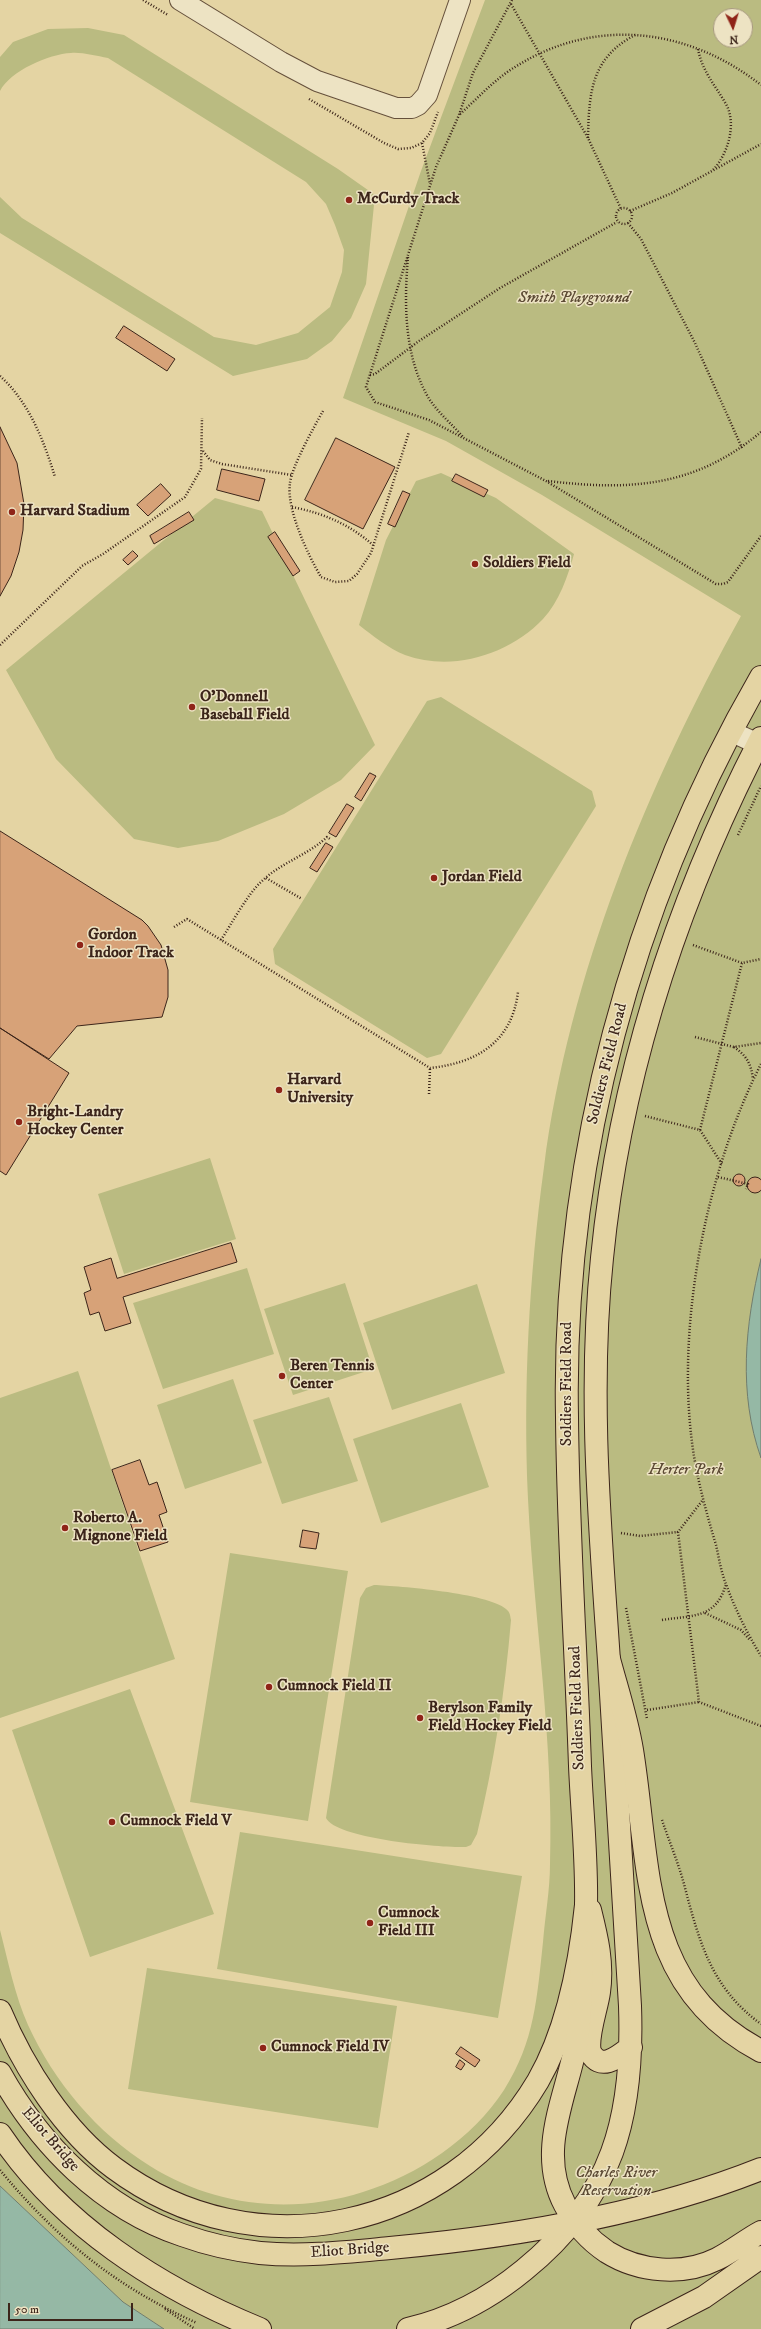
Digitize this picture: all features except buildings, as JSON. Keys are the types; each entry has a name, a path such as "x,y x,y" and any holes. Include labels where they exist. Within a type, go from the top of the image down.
{"main road":[{"name":"Soldiers Field Road","path":"0,2011 22,2055 50,2099 72,2128 91,2148 127,2177 181,2205 221,2219 281,2226 332,2223 388,2208 429,2189 468,2162 502,2129 531,2091 551,2053 572,1988 582,1941 586,1894 567,1417 568,1323 575,1235 597,1104 629,980 644,934 676,850 732,732 761,677"},
{"name":"Soldiers Field Road","path":"408,2329 453,2314 492,2294 539,2258 574,2221 596,2189 616,2140 628,2089 631,2048 629,1985 601,1542 595,1400 602,1258 617,1148 636,1064 666,956 700,868 760,741"},
{"path":"609,1659 632,1748 652,1902 665,1947 680,1977 707,2012 731,2033 761,2051"},
{"path":"586,1894 598,1942 601,1966 599,1992 589,2050 595,2059 606,2062 631,2048"},
{"path":"582,1941 579,2025 574,2052 557,2115 552,2148 556,2185 574,2221 597,2245 614,2256 638,2266 662,2270 686,2269 709,2263 761,2232"},
{"name":"Eliot Bridge","path":"0,2073 44,2137 83,2178 119,2205 180,2235 214,2245 274,2254 348,2252 454,2242 574,2221 675,2197 761,2169"},
{"path":"0,2134 30,2173 52,2197 112,2248 181,2291 260,2329"},
{"path":"642,2329 704,2297 761,2256"}],"street":[{"path":"180,0 299,73 384,105 406,109 418,106 427,95 460,0"},
{"path":"732,732 760,741"}],"path":[{"path":"512,0 473,73 459,115 430,184 366,387 375,402 429,420 546,481 716,584 728,582 761,536"},
{"path":"510,4 588,138 621,209"},
{"path":"588,138 589,103 595,75 610,51 622,42 637,34"},
{"path":"459,115 499,79 538,54 589,36 646,35 712,53 738,67 761,85"},
{"path":"697,49 701,65 726,105 730,120 727,145 719,164 710,172"},
{"path":"422,143 430,184"},
{"path":"630,211 672,193 761,144"},
{"path":"370,375 375,374 500,288 617,222 622,224 628,223 632,218 630,211 625,208 621,209 616,214 617,222"},
{"path":"628,223 641,238 695,343 742,448"},
{"path":"408,252 406,284 407,326 415,371 429,399 464,438"},
{"path":"0,376 30,415 46,445 55,477"},
{"path":"323,411 292,475 290,484 292,507 307,553 321,578 335,582 349,581 357,574 371,553 409,432"},
{"path":"0,645 82,566 103,554 185,497 201,469 203,451 202,418"},
{"path":"546,481 588,486 657,482 690,475 722,461 742,448 761,432"},
{"path":"203,451 210,460 222,464 292,475"},
{"path":"292,507 315,512 338,521 360,534 373,545"},
{"path":"736,840 761,786"},
{"path":"221,940 260,882 319,844 327,837 330,839"},
{"path":"266,878 302,899"},
{"path":"174,927 188,919 430,1068 451,1066 470,1060 486,1050 511,1022 516,1007 518,992"},
{"path":"695,939 693,945 742,963 761,958"},
{"path":"700,1130 742,963"},
{"path":"695,1037 734,1047 743,1053 749,1061 753,1081"},
{"path":"734,1047 761,1043"},
{"path":"761,1064 736,1120 718,1177 702,1239 693,1303 689,1362 691,1434 702,1500 726,1583 761,1656"},
{"path":"429,1094 430,1068"},
{"path":"645,1117 700,1130 722,1164"},
{"path":"718,1177 748,1184 746,1189"},
{"path":"699,1702 678,1532 702,1500"},
{"path":"620,1527 621,1533 640,1536 678,1532"},
{"path":"662,1620 705,1613 717,1604 726,1583"},
{"path":"625,1600 633,1647 647,1710 647,1722"},
{"path":"705,1613 741,1630 754,1644"},
{"path":"647,1710 699,1702 761,1726"},
{"path":"660,1815 684,1883 695,1927 711,1968 733,2000 761,2024"},
{"path":"151,2300 195,2329"}],"green space":[{"name":"Charles River Reservation","path":"485,0 761,0 761,1259 749,1322 747,1357 756,1443 761,1458 761,2329 164,2329 123,2302 0,2186 0,1930 23,2014 28,2025 39,2046 64,2086 95,2122 131,2153 175,2180 200,2190 227,2198 254,2203 308,2203 336,2199 363,2192 404,2176 442,2153 476,2124 491,2108 504,2090 522,2054 533,2018 539,1981 550,1874 549,1773 528,1499 526,1416 528,1333 534,1249 544,1167 556,1095 572,1023 593,953 617,883 644,814 674,747 741,616 542,495 446,441 343,398 421,171"},
{"name":"McCurdy Track","path":"88,28 124,35 338,169 375,195 366,284 351,318 332,341 307,359 233,376 0,233 0,197 22,218 214,337 256,345 298,333 330,307 342,272 344,250 326,204 306,182 108,58 75,53 62,54 42,60 21,70 5,84 0,91 0,57 13,42 48,29"},
{"name":"Soldiers Field","path":"441,473 496,498 574,554 566,580 554,605 543,619 529,632 497,651 460,661 442,662 423,660 405,655 387,645 359,625 386,540 416,481"},
{"name":"O'Donnell Baseball Field","path":"215,498 262,511 375,745 341,780 284,814 218,841 178,848 134,839 56,759 6,670"},
{"name":"Jordan Field","path":"441,697 592,791 596,806 441,1054 427,1058 275,964 273,949 427,701"},
{"path":"210,1158 236,1239 124,1274 98,1194"},
{"path":"247,1268 274,1354 163,1389 133,1303"},
{"path":"345,1283 373,1369 293,1395 264,1309"},
{"path":"477,1284 505,1373 392,1410 363,1323"},
{"name":"Roberto A. Mignone Field","path":"78,1371 175,1659 0,1718 0,1398"},
{"path":"233,1379 262,1463 185,1489 157,1405"},
{"path":"329,1397 358,1481 282,1504 253,1420"},
{"path":"461,1403 489,1487 381,1523 353,1439"},
{"name":"Cumnock Field II","path":"230,1553 348,1571 308,1821 190,1802"},
{"name":"Berylson Family Field Hockey Field","path":"374,1585 443,1591 463,1595 496,1603 506,1609 510,1614 511,1620 506,1674 494,1754 477,1834 471,1845 466,1847 414,1844 368,1837 349,1832 334,1825 326,1818 360,1598 366,1588"},
{"name":"Cumnock Field V","path":"130,1689 214,1914 90,1957 12,1730"},
{"name":"Cumnock Field III","path":"240,1832 522,1876 498,2018 217,1969"},
{"name":"Cumnock Field IV","path":"147,1968 397,2006 378,2128 128,2089"}],"shaded area":[{"path":"761,1259 761,1458 749,1409 746,1359 751,1309"},
{"path":"0,2186 123,2302 164,2329 0,2329"}],"place":[{"name":"McCurdy Track","path":"349,200"},
{"name":"Harvard Stadium","path":"12,512"},
{"name":"Soldiers Field","path":"475,564"},
{"name":"O'Donnell Baseball Field","path":"192,707"},
{"name":"Jordan Field","path":"434,878"},
{"name":"Gordon Indoor Track","path":"80,945"},
{"name":"Harvard University","path":"279,1090"},
{"name":"Bright-Landry Hockey Center","path":"19,1122"},
{"name":"Beren Tennis Center","path":"282,1376"},
{"name":"Roberto A. Mignone Field","path":"65,1528"},
{"name":"Cumnock Field II","path":"269,1687"},
{"name":"Berylson Family Field Hockey Field","path":"420,1718"},
{"name":"Cumnock Field V","path":"112,1822"},
{"name":"Cumnock Field III","path":"370,1923"},
{"name":"Cumnock Field IV","path":"263,2048"}],"park label":[{"name":"Smith Playground","path":"574,299"},
{"name":"Herter Park","path":"686,1471"}]}
